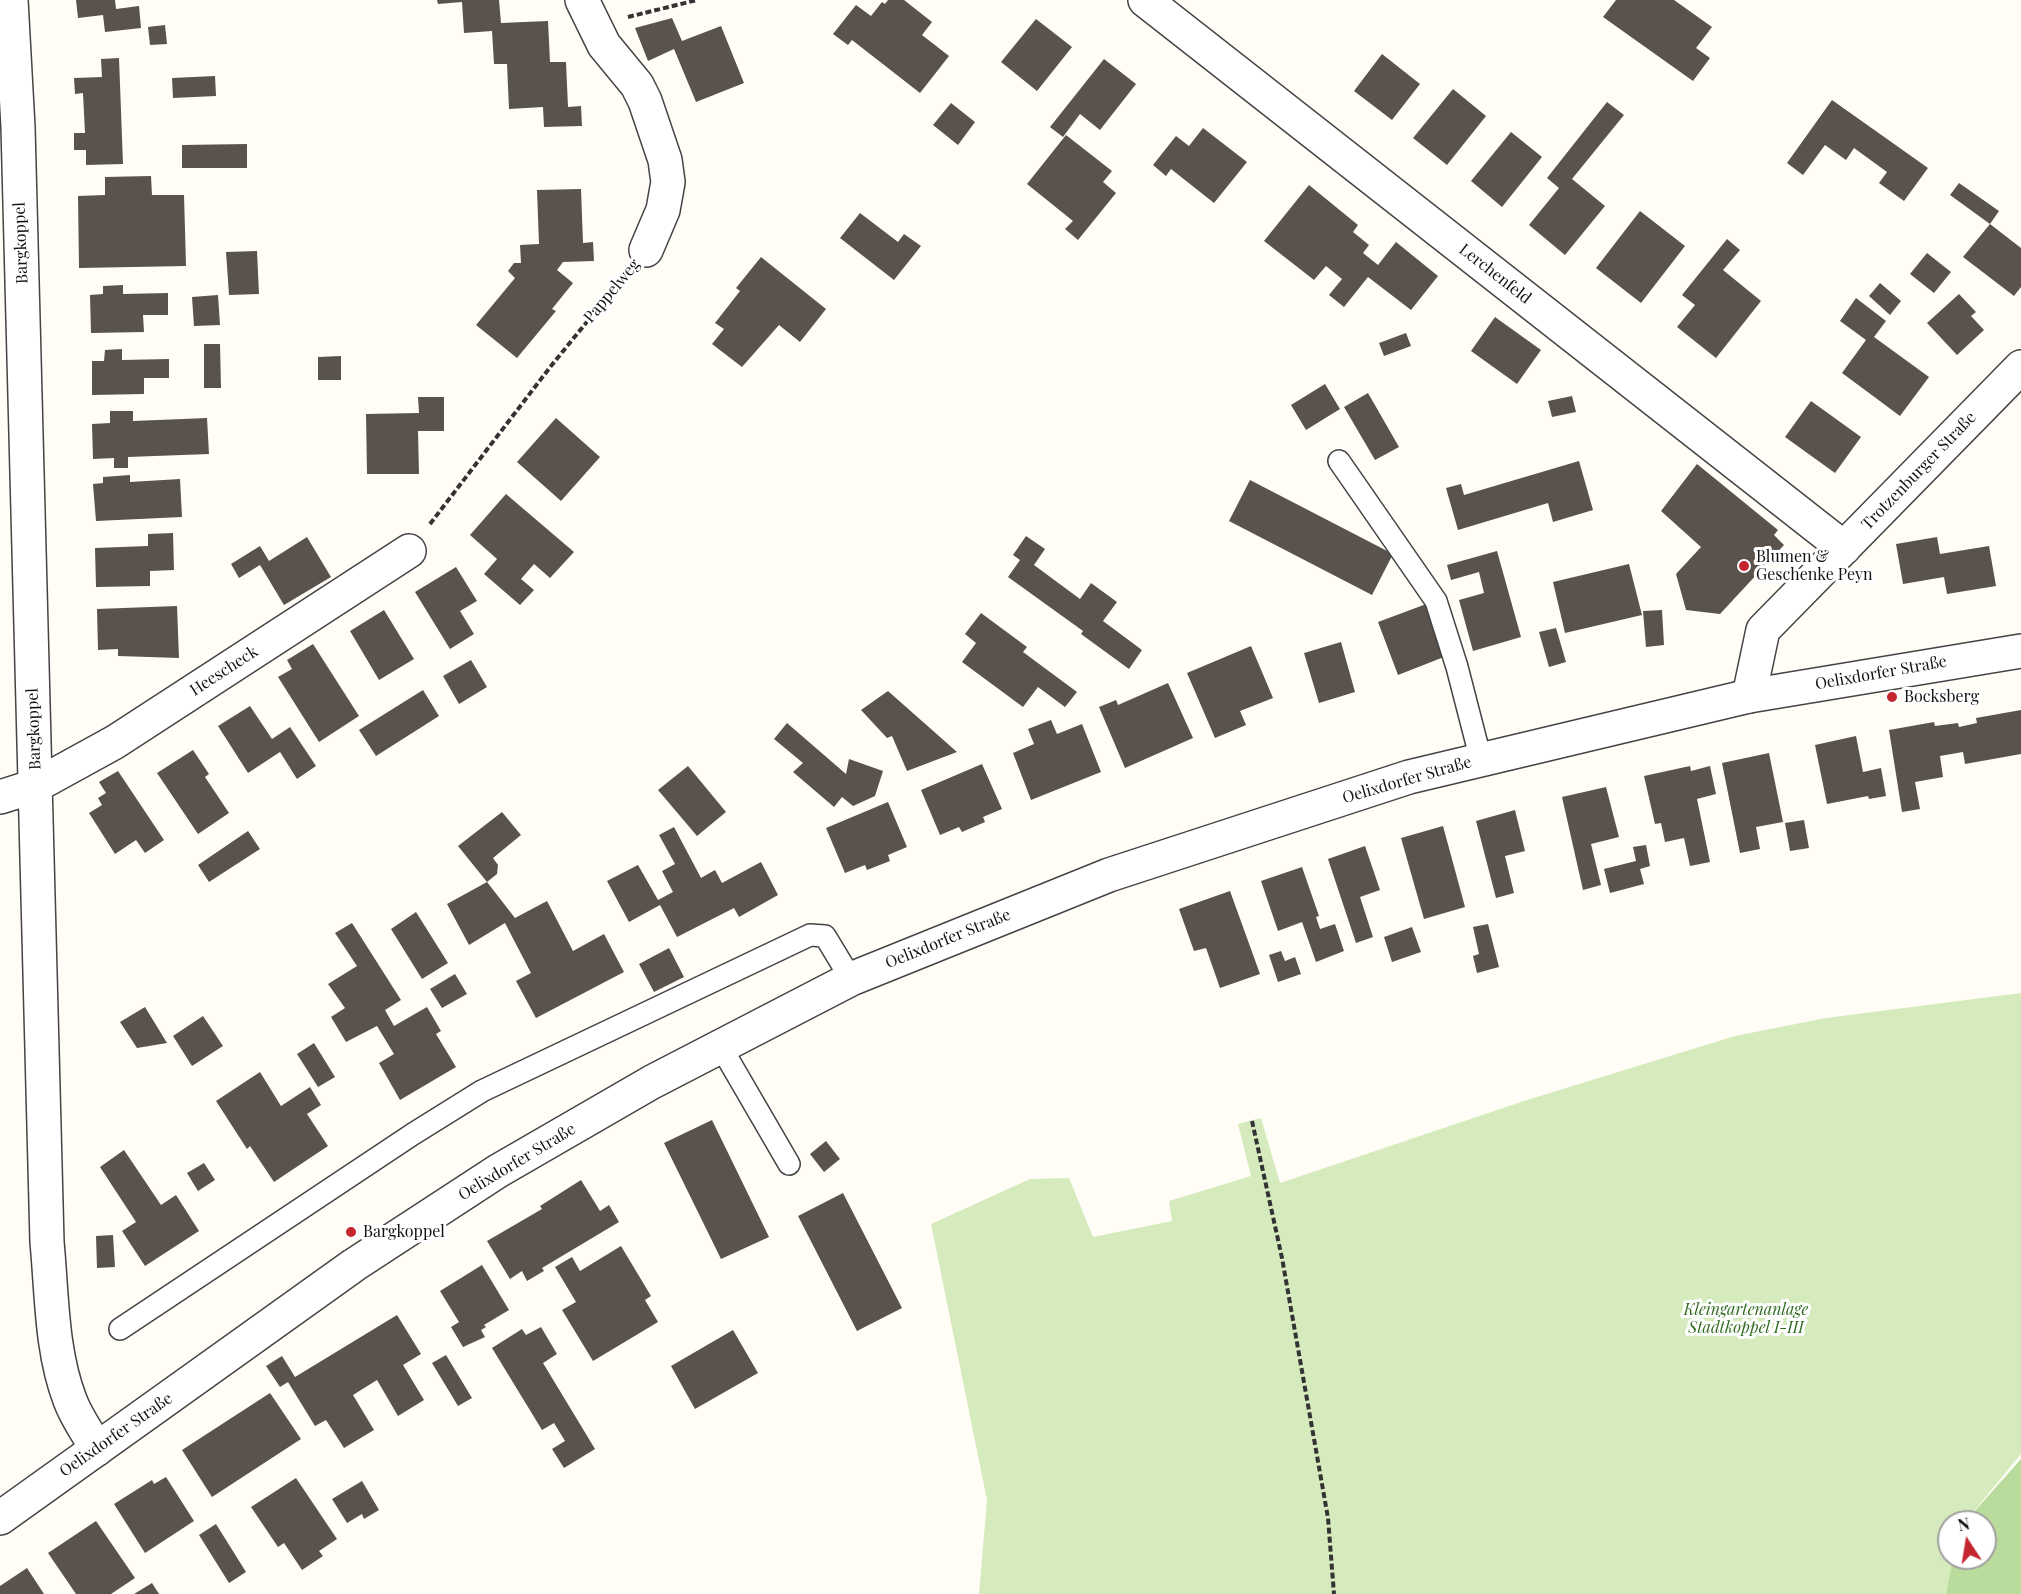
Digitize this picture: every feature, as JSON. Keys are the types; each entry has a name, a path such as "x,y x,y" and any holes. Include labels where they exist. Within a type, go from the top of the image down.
{"street":[{"name":"Bargkoppel","path":"11,0 10,185 35,786 47,1242 57,1347 70,1400 96,1449"},
{"name":"Lerchenfeld","path":"1145,0 1844,548"},
{"name":"Pappelweg","path":"587,12 604,45 637,85 645,101 665,159 668,182 663,210 646,250"},
{"name":"Trotzenburger Straße","path":"1749,696 1763,630 2021,366"},
{"name":"Heescheck","path":"0,797 35,786 115,742 409,551"},
{"name":"Oelixdorfer Straße","path":"0,1518 354,1265 498,1171 652,1082 851,979 1109,875 1345,797 1481,760 1749,696 2021,651"}],"lane":[{"path":"1339,461 1436,601 1457,667 1481,760"},
{"path":"120,1329 413,1134 482,1091 810,935 825,936 851,979"},
{"path":"721,1047 789,1164"}],"path":[{"path":"587,12 697,0"},
{"name":"Pappelweg","path":"409,551 551,366 646,250"},
{"path":"1252,1121 1282,1258 1324,1498 1334,1594"}],"green space":[{"name":"Kleingartenanlage Stadtkoppel I-III","path":"2021,993 2021,1454 1975,1510 1937,1510 1937,1570 1951,1570 1946,1594 979,1594 987,1500 931,1224 1030,1179 1069,1178 1093,1237 1172,1221 1169,1201 1251,1176 1238,1124 1261,1118 1280,1183 1524,1101 1735,1036 1826,1018"},
{"path":"2021,1459 2021,1594 1946,1594 1951,1570 1997,1570 1997,1510 1976,1510"}],"building":[{"path":"76,0 115,0 116,9 139,6 141,28 105,32 103,15 78,18"},
{"path":"437,0 499,0 501,23 548,21 550,62 566,62 568,107 581,106 582,126 544,127 543,107 509,109 507,64 494,64 492,31 464,33 462,2 438,4"},
{"path":"888,0 904,0 932,22 922,35 949,56 920,93 852,40 848,45 833,34 856,5 871,16 882,2 885,4"},
{"path":"1616,0 1674,0 1712,27 1696,48 1710,58 1693,81 1603,17"},
{"path":"672,18 682,41 721,26 744,83 696,102 674,49 648,61 635,28"},
{"path":"1036,19 1072,47 1037,91 1001,62"},
{"path":"165,25 167,44 150,45 148,27"},
{"path":"1382,54 1420,84 1392,120 1354,91"},
{"path":"119,58 123,164 86,165 86,150 74,150 74,133 85,133 83,93 75,94 74,78 102,77 101,59"},
{"path":"1104,59 1136,84 1100,130 1080,114 1063,137 1050,127"},
{"path":"215,76 216,96 173,98 172,78"},
{"path":"1453,89 1486,116 1447,165 1413,138"},
{"path":"1832,100 1928,168 1904,201 1879,183 1887,172 1854,148 1846,160 1825,145 1803,175 1787,163"},
{"path":"1607,102 1624,115 1572,179 1605,206 1565,255 1529,225 1559,188 1547,178"},
{"path":"951,103 975,122 958,145 933,125"},
{"path":"1203,128 1247,162 1214,203 1171,169 1166,176 1153,165 1176,136 1189,146"},
{"path":"1511,132 1542,157 1502,207 1471,181"},
{"path":"1066,135 1112,171 1103,182 1116,193 1078,240 1065,229 1073,221 1027,184"},
{"path":"247,144 247,168 182,168 182,145"},
{"path":"151,176 152,195 184,195 186,266 79,268 78,196 105,195 105,177"},
{"path":"1959,183 1999,211 1990,224 1950,195"},
{"path":"1309,185 1358,225 1353,232 1369,245 1363,253 1378,265 1396,242 1438,276 1411,310 1368,277 1344,307 1329,295 1342,279 1326,266 1314,280 1264,241"},
{"path":"581,189 583,243 593,242 594,261 563,262 557,270 573,283 552,309 556,311 517,358 476,325 515,278 508,271 514,263 521,263 520,245 539,244 537,190"},
{"path":"1640,211 1685,246 1641,303 1596,268"},
{"path":"860,213 898,242 904,234 921,246 894,280 840,238"},
{"path":"1990,224 2021,248 2021,287 2014,296 1963,257"},
{"path":"1727,239 1740,250 1723,270 1761,301 1716,358 1677,327 1695,305 1682,295"},
{"path":"257,251 259,294 229,295 226,252"},
{"path":"1927,253 1951,272 1934,293 1910,274"},
{"path":"761,257 826,309 800,342 779,325 742,367 712,344 724,329 715,323 740,291 736,288"},
{"path":"1880,283 1901,301 1890,315 1869,296"},
{"path":"123,285 123,294 168,293 168,315 143,315 144,332 91,333 90,295 103,294 103,286"},
{"path":"1959,294 1976,312 1971,316 1984,330 1957,355 1927,323"},
{"path":"218,295 220,325 194,326 192,297"},
{"path":"1856,298 1886,321 1874,337 1929,377 1900,416 1842,373 1866,340 1840,321"},
{"path":"1495,317 1541,350 1517,384 1471,351"},
{"path":"1406,333 1411,346 1384,356 1379,343"},
{"path":"204,344 220,344 221,388 204,388"},
{"path":"122,349 122,360 169,359 169,378 144,378 144,394 92,395 92,361 104,361 105,350"},
{"path":"341,356 341,380 318,380 318,357"},
{"path":"1325,384 1340,409 1306,430 1291,405"},
{"path":"1368,393 1399,447 1375,460 1344,407"},
{"path":"1572,396 1576,412 1552,417 1548,401"},
{"path":"418,397 444,397 444,431 418,431 419,474 367,474 366,414 419,413"},
{"path":"1811,401 1861,437 1835,473 1785,437"},
{"path":"110,411 133,411 133,421 207,418 209,454 128,457 128,468 114,468 114,458 93,459 92,424 110,423"},
{"path":"556,418 600,457 561,501 517,462"},
{"path":"1579,461 1593,510 1553,522 1548,503 1458,530 1446,488 1461,484 1464,495"},
{"path":"1697,464 1778,530 1774,535 1784,545 1720,614 1686,610 1676,574 1701,547 1661,511"},
{"path":"130,475 130,482 180,479 182,517 96,521 93,484 103,483 103,477"},
{"path":"1250,480 1393,554 1372,595 1229,521"},
{"path":"506,494 574,552 550,578 534,564 521,579 534,590 520,605 484,574 497,559 470,535"},
{"path":"173,533 174,570 150,571 150,586 96,587 95,548 148,546 148,534"},
{"path":"1026,536 1045,549 1034,565 1080,599 1091,583 1117,602 1103,621 1142,650 1129,669 1081,634 1083,631 1008,577 1020,560 1013,555"},
{"path":"307,537 331,577 284,605 260,565 239,578 231,564 260,546 269,561"},
{"path":"1937,537 1940,554 1989,546 1996,586 1947,594 1944,577 1903,584 1896,544"},
{"path":"1497,551 1521,637 1473,651 1459,600 1484,593 1479,572 1451,580 1447,565"},
{"path":"1629,564 1642,615 1565,633 1553,582"},
{"path":"456,567 477,601 460,611 474,634 450,649 415,592"},
{"path":"1429,603 1449,655 1398,675 1378,622"},
{"path":"177,606 179,658 118,656 118,649 98,650 97,609"},
{"path":"384,610 414,659 379,680 350,631"},
{"path":"1662,610 1664,645 1646,647 1643,611"},
{"path":"981,613 1027,647 1023,652 1077,692 1065,707 1038,687 1023,707 962,662 976,643 965,634"},
{"path":"1556,628 1566,662 1549,667 1539,632"},
{"path":"1341,642 1355,692 1319,703 1304,653"},
{"path":"313,644 359,716 319,742 278,677 292,669 287,660"},
{"path":"1251,646 1273,698 1240,711 1246,725 1215,738 1187,673"},
{"path":"471,660 487,687 459,704 443,676"},
{"path":"1168,683 1193,738 1125,768 1099,707 1116,700 1118,705"},
{"path":"423,690 439,716 376,756 359,730"},
{"path":"888,691 957,752 907,771 892,736 887,738 861,710"},
{"path":"250,706 272,739 290,727 316,766 297,779 280,752 248,773 218,726"},
{"path":"2021,710 2021,754 1965,764 1963,752 1940,756 1943,777 1915,782 1920,809 1902,812 1889,730 1934,722 1935,726 1958,723 1959,727 1977,723 1976,718"},
{"path":"1051,720 1057,734 1082,724 1101,772 1031,800 1013,753 1034,744 1028,729"},
{"path":"787,723 846,774 849,759 883,771 875,796 853,806 842,797 834,807 793,772 803,763 774,739"},
{"path":"1856,736 1863,772 1881,768 1886,796 1869,799 1868,796 1827,804 1815,745"},
{"path":"193,750 209,774 205,777 229,813 198,834 157,773"},
{"path":"1769,753 1783,822 1756,827 1760,849 1740,853 1722,763"},
{"path":"982,764 1002,809 983,817 985,822 962,832 959,827 940,835 921,790"},
{"path":"688,766 726,812 697,836 658,790"},
{"path":"1690,766 1691,771 1710,766 1716,794 1697,799 1710,862 1690,866 1684,838 1665,842 1661,823 1655,824 1644,776"},
{"path":"118,771 164,840 145,853 136,840 115,854 89,813 102,805 98,798 106,793 99,782"},
{"path":"1606,787 1619,837 1591,844 1601,885 1583,890 1562,797"},
{"path":"888,802 907,847 888,855 890,861 867,870 865,865 845,873 826,828"},
{"path":"1515,810 1525,851 1505,856 1514,893 1496,898 1476,821"},
{"path":"502,812 521,835 493,858 498,865 497,874 487,882 458,846"},
{"path":"1804,820 1809,848 1790,851 1785,823"},
{"path":"1443,826 1465,907 1424,919 1401,838"},
{"path":"674,827 701,878 715,870 722,883 761,862 778,895 739,917 734,908 677,937 660,905 629,922 607,881 638,865 658,900 673,892 662,871 675,864 659,835"},
{"path":"248,831 260,849 209,882 198,865"},
{"path":"1646,845 1650,866 1640,869 1644,884 1610,893 1604,869 1636,861 1633,847"},
{"path":"1365,846 1380,890 1360,897 1373,937 1356,943 1328,859"},
{"path":"1302,867 1319,916 1316,917 1320,929 1335,924 1344,951 1316,962 1302,922 1278,931 1261,881"},
{"path":"487,882 515,918 547,901 573,951 604,934 624,972 536,1018 516,981 531,973 505,923 469,945 447,904"},
{"path":"1230,891 1260,974 1220,988 1206,948 1194,951 1179,909"},
{"path":"416,912 448,963 422,979 391,929"},
{"path":"352,923 401,1000 385,1010 394,1026 427,1007 441,1031 436,1034 456,1067 400,1100 379,1063 394,1054 377,1026 346,1042 331,1017 345,1008 328,984 357,966 335,933"},
{"path":"1488,924 1499,967 1477,973 1473,956 1479,954 1473,927"},
{"path":"1412,927 1421,952 1392,962 1384,937"},
{"path":"669,948 684,977 654,992 639,964"},
{"path":"1281,951 1285,961 1295,957 1301,974 1278,982 1269,955"},
{"path":"455,974 467,994 442,1008 430,989"},
{"path":"145,1007 167,1043 137,1048 120,1022"},
{"path":"203,1016 223,1046 192,1066 173,1036"},
{"path":"314,1043 335,1077 318,1087 297,1054"},
{"path":"260,1072 281,1106 310,1087 321,1105 307,1114 328,1146 274,1182 250,1146 247,1149 216,1101"},
{"path":"712,1120 769,1237 721,1259 664,1143"},
{"path":"826,1141 840,1159 824,1172 810,1154"},
{"path":"124,1150 161,1205 176,1195 199,1231 145,1266 122,1231 136,1222 100,1167"},
{"path":"204,1163 215,1180 198,1191 187,1173"},
{"path":"581,1180 600,1211 609,1205 619,1222 542,1268 544,1271 527,1281 522,1271 510,1279 487,1241 542,1209 540,1206"},
{"path":"843,1193 902,1308 857,1331 798,1216"},
{"path":"113,1235 115,1267 97,1268 96,1236"},
{"path":"621,1246 651,1296 645,1300 658,1322 593,1361 562,1310 576,1302 555,1267 572,1257 580,1271"},
{"path":"482,1265 509,1310 484,1325 486,1327 481,1330 485,1337 463,1347 451,1327 459,1322 440,1291"},
{"path":"397,1315 421,1354 403,1365 424,1400 398,1416 377,1380 353,1395 374,1430 344,1448 326,1420 315,1426 288,1382 280,1387 266,1366 282,1356 295,1377"},
{"path":"541,1327 557,1354 543,1363 595,1449 564,1468 552,1449 565,1441 554,1423 542,1430 492,1348 522,1329 526,1335"},
{"path":"733,1330 758,1373 695,1409 671,1366"},
{"path":"446,1355 472,1398 458,1406 432,1363"},
{"path":"270,1393 301,1439 212,1497 182,1450"},
{"path":"166,1477 194,1521 145,1553 114,1504 152,1480 154,1484"},
{"path":"296,1478 337,1539 319,1551 323,1556 302,1570 284,1543 278,1547 251,1507"},
{"path":"362,1481 379,1510 364,1519 362,1514 347,1523 332,1499"},
{"path":"96,1521 135,1578 111,1594 76,1594 48,1553"},
{"path":"216,1524 246,1572 229,1583 199,1535"},
{"path":"27,1568 44,1594 0,1594 0,1586"},
{"path":"152,1583 159,1594 134,1594"}],"place":[{"name":"Blumen & Geschenke Peyn","path":"1744,566"},
{"name":"Bocksberg","path":"1892,697"},
{"name":"Bargkoppel","path":"351,1232"}]}
